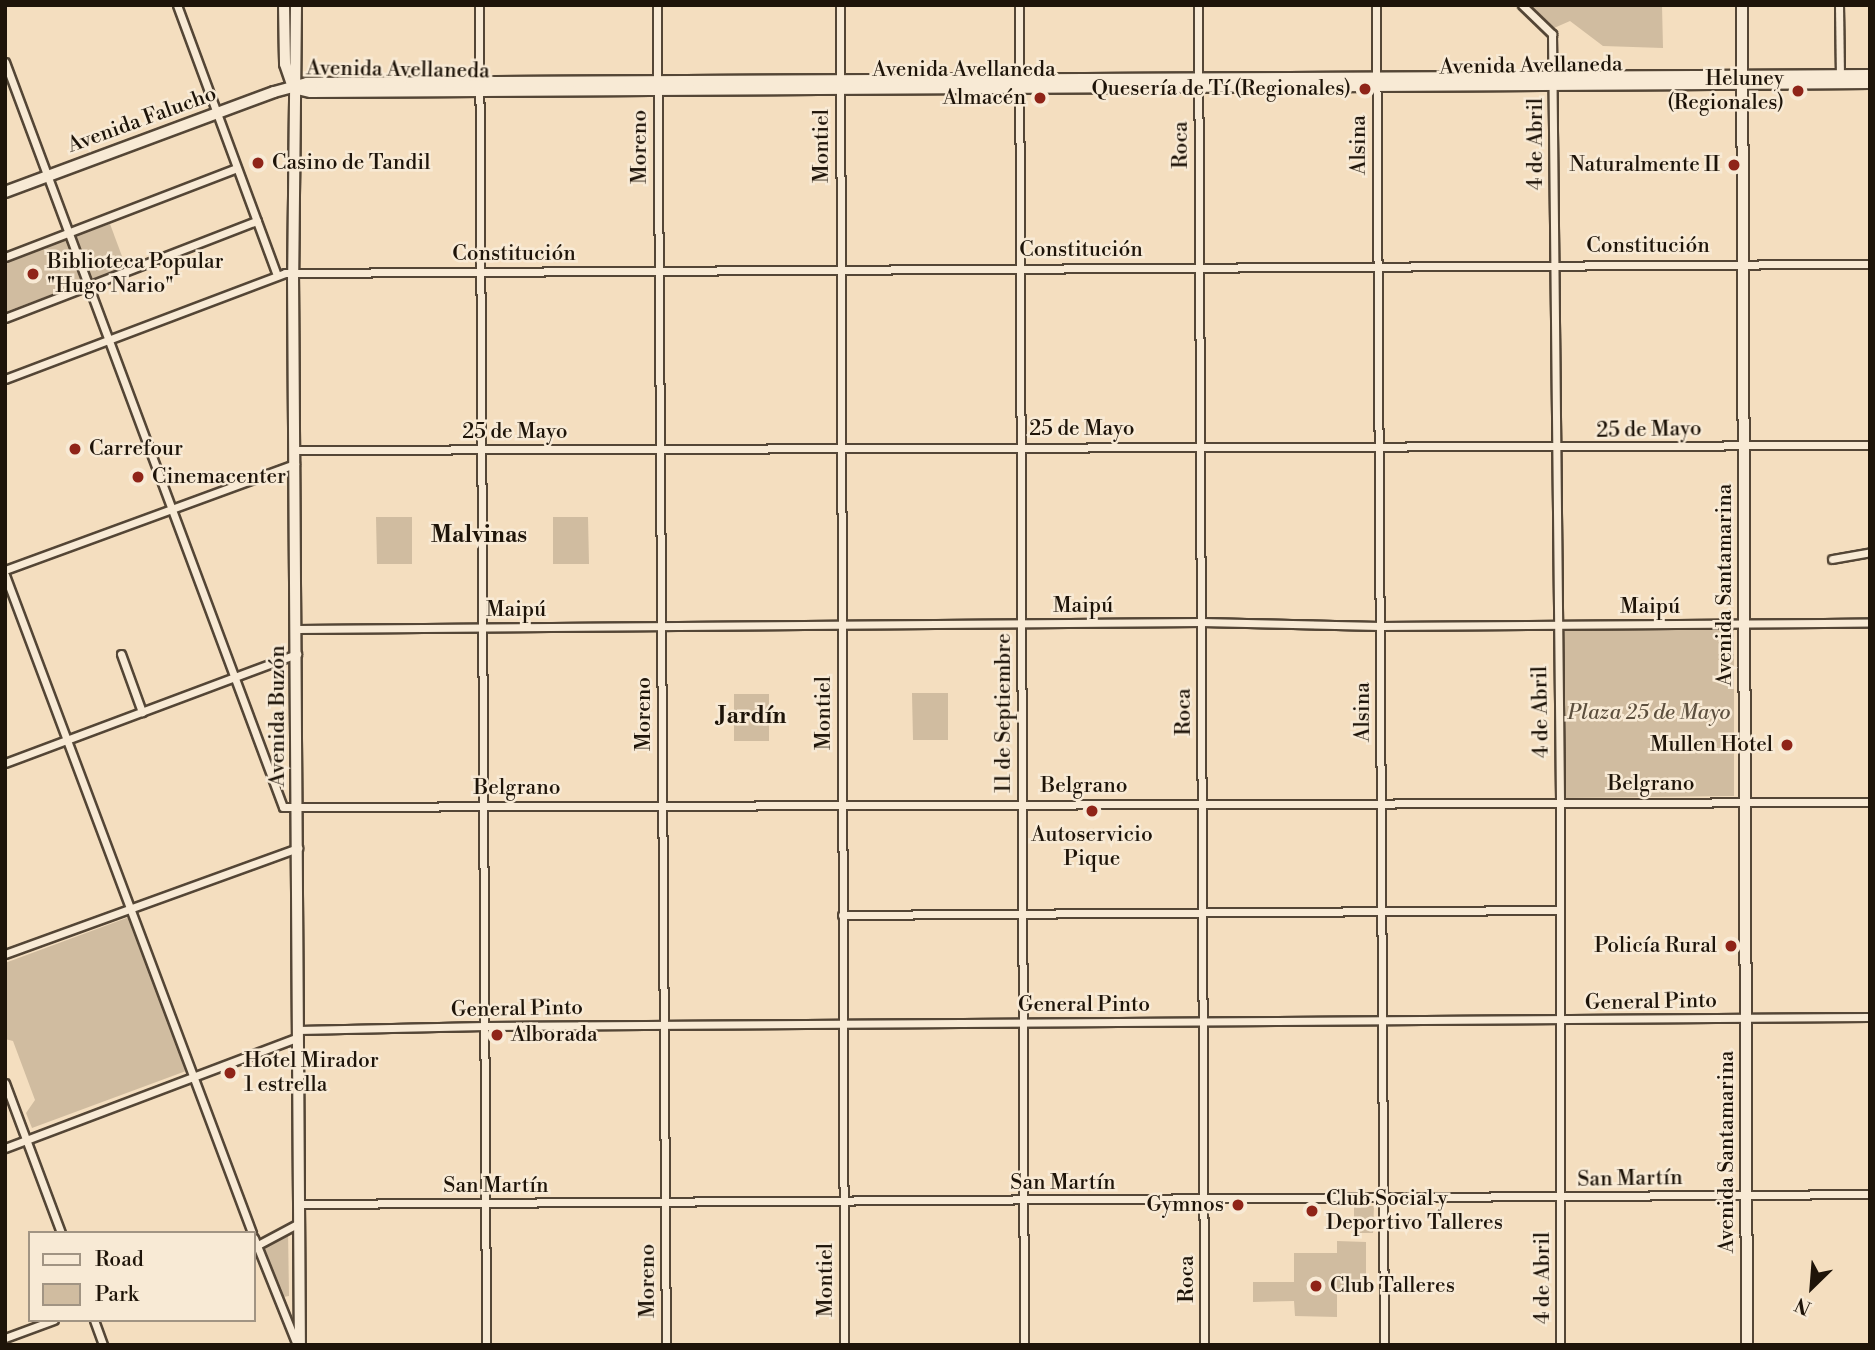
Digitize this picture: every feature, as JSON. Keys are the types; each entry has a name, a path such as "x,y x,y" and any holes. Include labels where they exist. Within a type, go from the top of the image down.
{"main road":[{"path":"284,5 285,64 293,88"},
{"path":"293,88 296,64 296,5"},
{"name":"Avenida Santamarina","path":"1742,5 1747,1345"},
{"name":"Avenida Avellaneda","path":"1742,80 1870,75"},
{"name":"Avenida Avellaneda","path":"293,88 310,92 480,87 1742,80 1870,83"},
{"name":"Avenida Falucho","path":"5,192 274,92 293,88"},
{"name":"Avenida Buzón","path":"293,88 298,807 298,1345"}],"street":[{"path":"177,5 278,275"},
{"path":"479,5 486,1345"},
{"name":"Moreno","path":"657,5 666,1345"},
{"name":"Montiel","path":"840,5 844,1345"},
{"name":"11 de Septiembre","path":"1019,5 1024,1345"},
{"name":"Roca","path":"1198,5 1204,1345"},
{"name":"Alsina","path":"1376,5 1384,1345"},
{"name":"4 de Abril","path":"1522,5 1552,34 1560,802 1560,1345"},
{"path":"1839,5 1840,75"},
{"path":"5,62 111,340 283,807 298,807"},
{"path":"5,257 237,168"},
{"path":"5,318 257,221"},
{"name":"Constitución","path":"5,379 278,275 293,273 1870,264"},
{"name":"25 de Mayo","path":"295,450 1379,445 1557,449 1870,445"},
{"path":"251,1231 5,573 295,464"},
{"path":"1832,559 1870,552"},
{"name":"Maipú","path":"297,629 1201,622 1380,626 1870,623"},
{"path":"121,654 142,712"},
{"path":"5,763 297,654"},
{"name":"Belgrano","path":"298,807 1870,802"},
{"path":"5,954 298,848"},
{"path":"842,915 1558,910"},
{"name":"General Pinto","path":"5,1148 298,1034 485,1026 1870,1017"},
{"path":"5,1083 60,1231"},
{"name":"San Martín","path":"299,1205 844,1200 1384,1200 1870,1194"},
{"path":"256,1246 299,1223"},
{"path":"256,1249 298,1345"},
{"path":"5,1338 49,1322"},
{"path":"95,1322 103,1345"}],"green space":[{"path":"1531,5 1662,5 1663,48 1603,46 1570,21 1554,28"},
{"path":"110,224 126,267 92,279 76,236"},
{"path":"66,238 83,283 5,312 5,261"},
{"path":"376,517 412,517 412,564 377,564"},
{"path":"553,517 588,517 589,564 553,564"},
{"name":"Plaza 25 de Mayo","path":"1563,627 1734,629 1734,796 1565,798"},
{"path":"912,693 948,693 948,740 913,740"},
{"path":"734,694 769,694 769,741 734,741"},
{"path":"129,917 186,1071 32,1128 26,1113 35,1100 13,1041 5,1039 5,963"},
{"path":"1354,1206 1374,1206 1373,1233 1354,1233"},
{"path":"288,1230 289,1296 283,1297 264,1246"},
{"path":"1337,1241 1366,1242 1366,1290 1337,1290 1337,1317 1295,1316 1294,1301 1253,1302 1253,1282 1294,1282 1294,1253 1337,1253"}],"place":[{"name":"Quesería de Tí (Regionales)","path":"1365,89"},
{"name":"Heluney (Regionales)","path":"1798,91"},
{"name":"Almacén","path":"1040,98"},
{"name":"Casino de Tandil","path":"258,163"},
{"name":"Naturalmente II","path":"1734,165"},
{"name":"Biblioteca Popular \"Hugo Nario\"","path":"33,274"},
{"name":"Carrefour","path":"75,449"},
{"name":"Cinemacenter","path":"138,477"},
{"name":"Mullen Hotel","path":"1787,745"},
{"name":"Autoservicio Pique","path":"1092,811"},
{"name":"Policía Rural","path":"1731,946"},
{"name":"Alborada","path":"497,1035"},
{"name":"Hotel Mirador 1 estrella","path":"230,1073"},
{"name":"Gymnos","path":"1238,1205"},
{"name":"Club Social y Deportivo Talleres","path":"1312,1211"},
{"name":"Club Talleres","path":"1316,1286"}],"district":[{"name":"Malvinas","path":"479,535"},
{"name":"Jardín","path":"752,716"}]}
